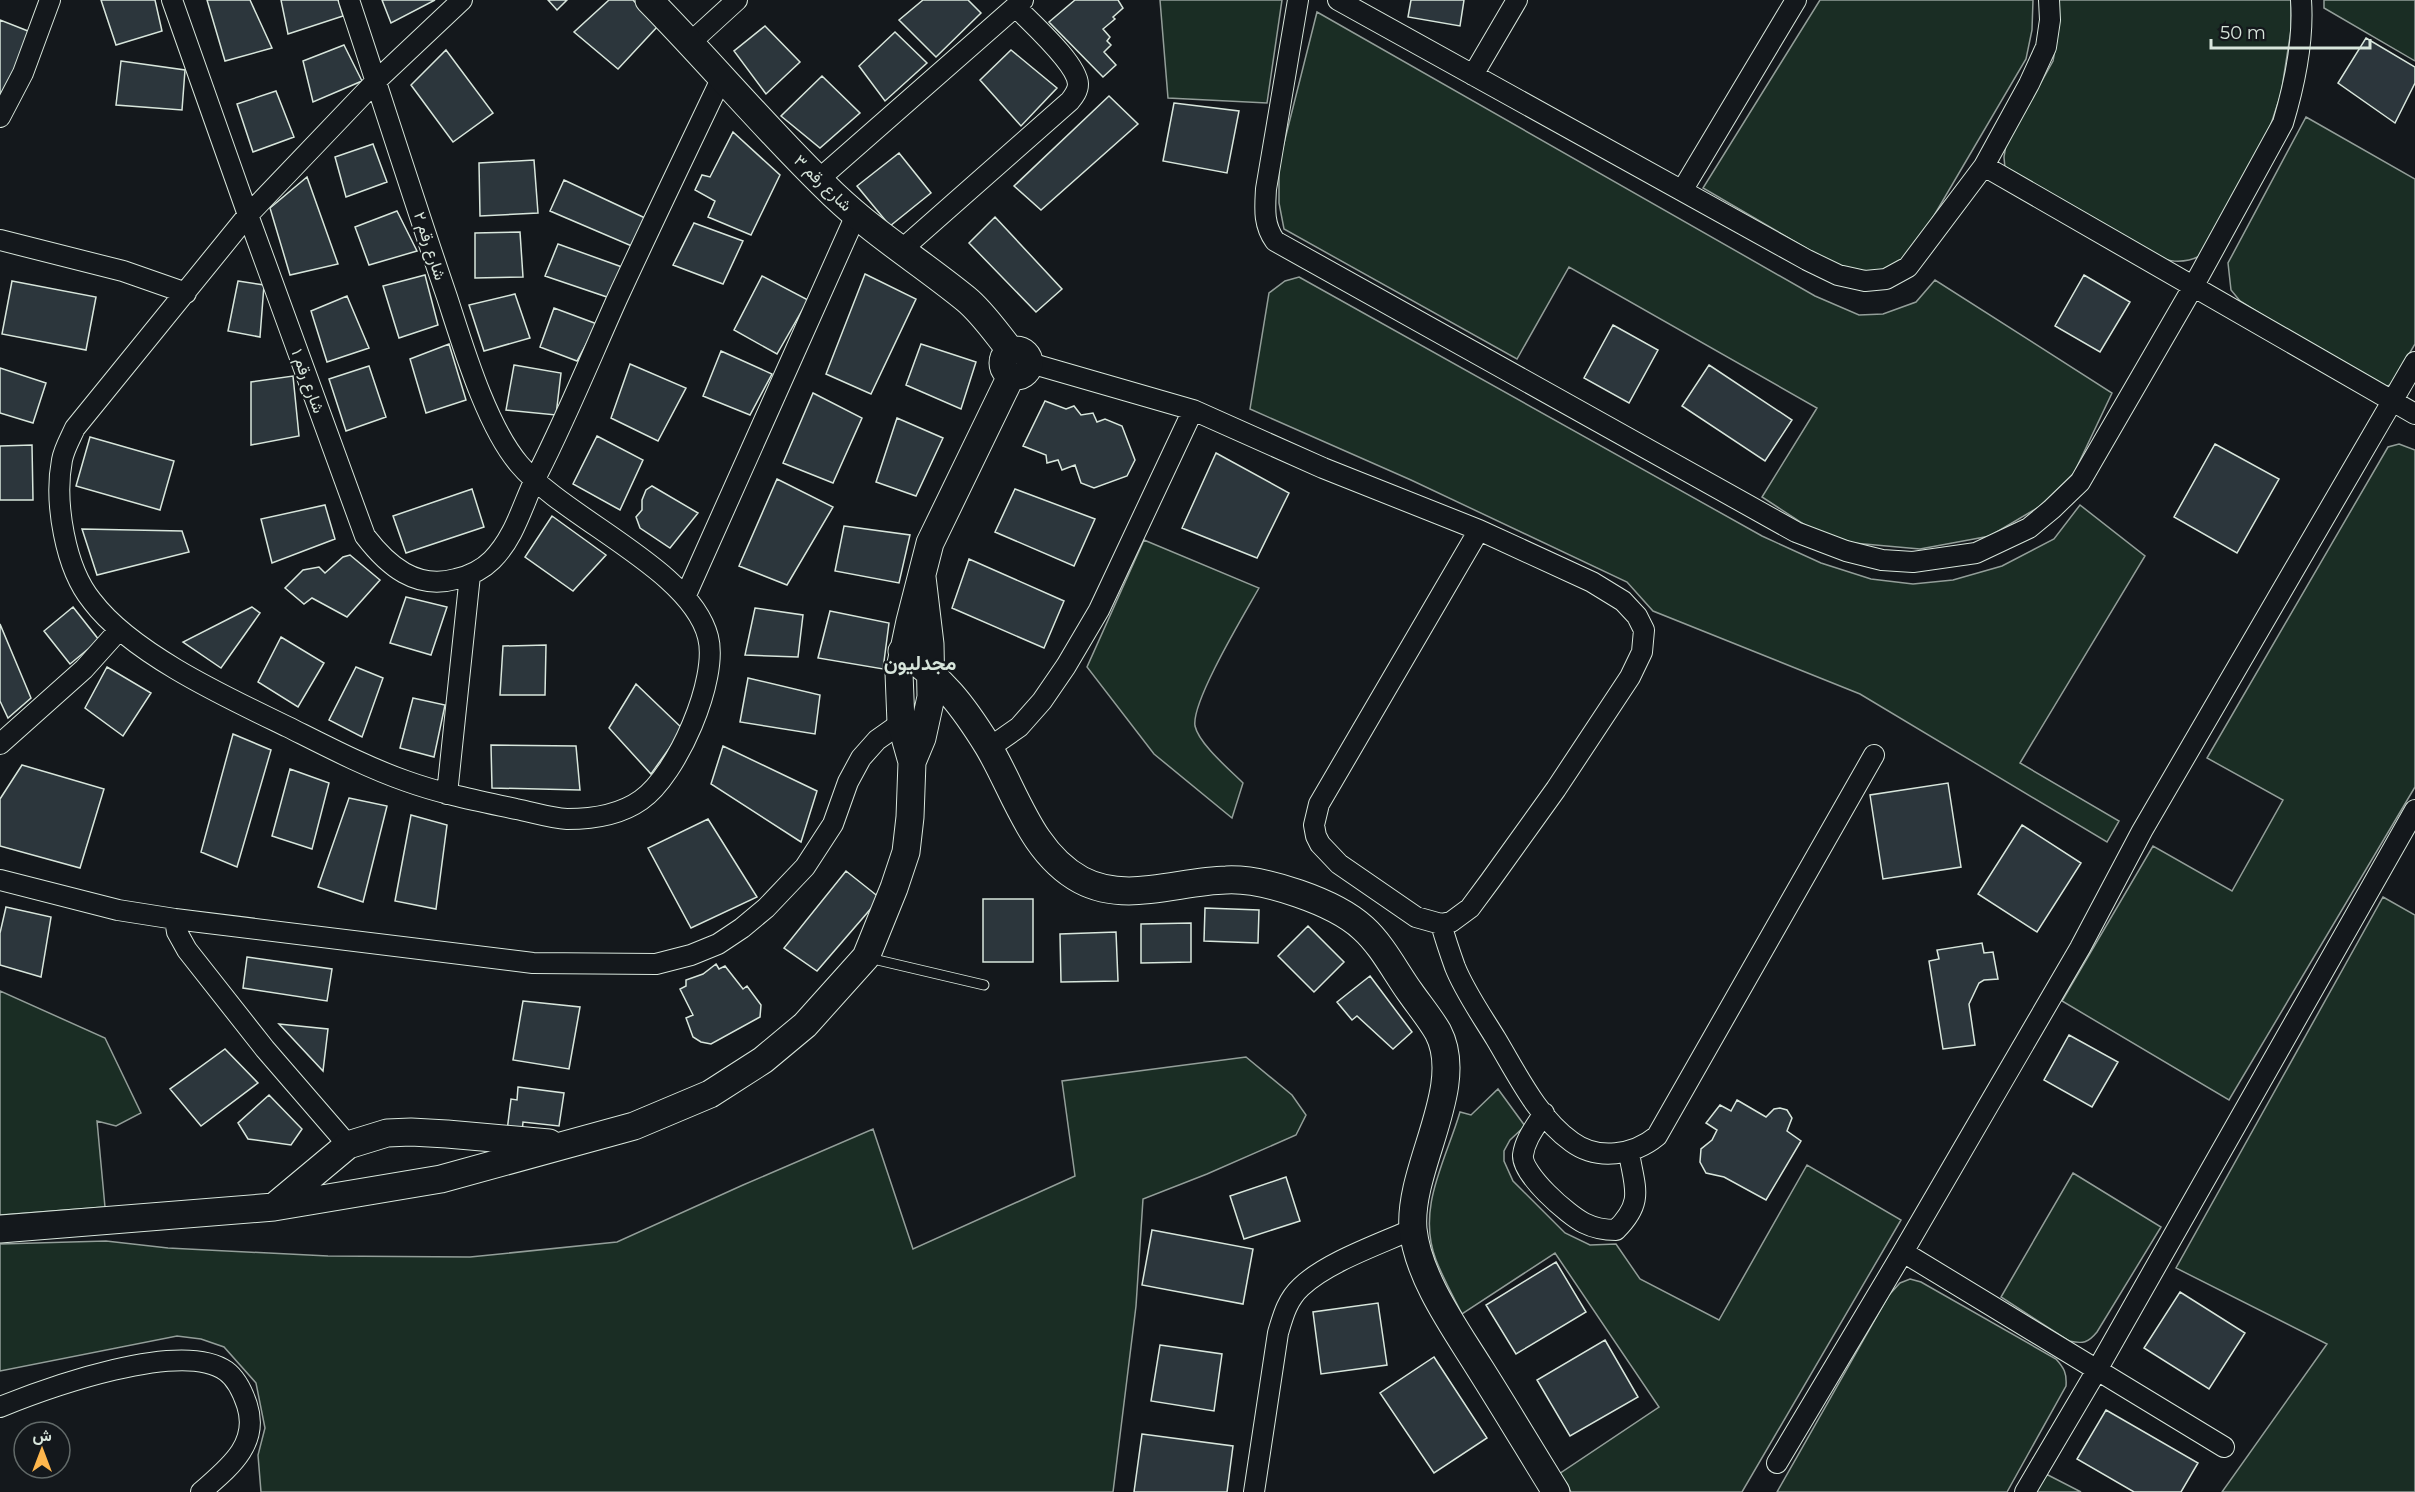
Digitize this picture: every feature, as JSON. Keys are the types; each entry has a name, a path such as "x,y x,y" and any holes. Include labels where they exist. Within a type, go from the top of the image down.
{"street":[{"path":"0,117 23,73 50,0"},
{"name":"شارع رقم ١","path":"172,0 365,536 378,553 396,569 427,582 444,583 470,575 491,561 507,542 534,481 554,444 617,298 722,77"},
{"name":"شارع رقم ٢","path":"349,0 376,81 476,378 501,438 515,460 534,481 647,563 686,595 699,614 708,635 710,653 708,673 688,738 671,766 643,799 620,811 604,815 562,819 447,794 403,780 330,748 247,707 162,660 119,630 91,601 74,571 65,541 59,482 63,454 75,428 248,215 376,81 462,0"},
{"name":"شارع رقم ٣","path":"649,0 691,42 770,131 818,180 900,251 968,301 1018,363"},
{"path":"691,42 737,0"},
{"path":"1298,0 1266,189 1267,230 1275,241 1796,532 1845,551 1882,560 1913,562 1976,553 2029,528 2079,482 2193,287 2283,123 2299,54 2301,0"},
{"path":"1338,0 1808,260 1838,275 1865,281 1886,279 1908,267 1984,166 2029,84 2046,47 2050,20 2049,0"},
{"path":"1473,75 1517,0"},
{"path":"1683,189 1796,0"},
{"path":"818,180 1019,4 1068,63 1078,83 1077,92 1070,101 900,251"},
{"path":"1984,166 2415,414"},
{"path":"686,595 856,215"},
{"path":"0,240 123,271 186,292"},
{"path":"1777,1463 2080,948 2142,831 2415,362"},
{"path":"912,762 901,723 899,673 902,651 930,543 1018,363 1193,410 1323,468 1479,530 1592,582 1623,601 1637,616 1644,630 1642,652 1630,677 1490,881 1464,912 1451,922 1441,924 1416,917 1339,864 1320,844 1314,825 1319,804 1479,530"},
{"path":"989,748 1019,727 1066,666 1099,610 1193,410"},
{"path":"447,794 470,575"},
{"path":"0,1229 274,1207 441,1179 634,1126 710,1094 763,1060 805,1025 866,957 906,852 912,762 927,720 931,697 931,671 922,577"},
{"path":"0,744 84,669 119,630"},
{"path":"902,651 931,671 956,697 989,748 1016,804 1036,837 1058,862 1080,879 1102,888 1121,891 1156,889 1227,879 1302,894 1336,910 1362,928 1382,951 1438,1032 1446,1053 1447,1073 1414,1199 1413,1229 1419,1258 1443,1309 1556,1492"},
{"path":"0,880 118,910 175,919 533,963 656,964 691,955 718,944 766,908 805,867 833,824 848,782 861,758 877,740 901,723"},
{"path":"1441,924 1461,978 1532,1098 1544,1113 1572,1143 1591,1151 1629,1152 1647,1145 1658,1136 1874,755"},
{"path":"2025,1492 2097,1370 2415,810"},
{"path":"175,919 177,932 194,958 265,1049 348,1145"},
{"path":"1544,1113 1527,1139 1523,1157 1527,1169 1566,1212 1585,1224 1605,1230 1616,1230 1634,1209 1636,1196 1629,1152"},
{"path":"274,1207 348,1145 387,1134 432,1134 564,1145"},
{"path":"432,1134 441,1179"},
{"path":"1254,1492 1278,1333 1285,1308 1301,1287 1335,1264 1413,1229"},
{"path":"1903,1252 2224,1447"},
{"path":"0,1407 32,1394 113,1370 179,1360 204,1362 225,1371 242,1389 250,1414 247,1438 238,1460 201,1492"}],"lane":[{"path":"866,957 984,985"}],"green space":[{"path":"1160,0 1282,0 1267,103 1168,98"},
{"path":"1820,0 2033,0 2032,30 2026,59 1915,248 1900,263 1886,271 1847,272 1703,188"},
{"path":"2059,0 2291,0 2291,30 2281,94 2264,145 2200,256 2174,261 2149,255 2005,168 2006,145 2053,61 2057,39"},
{"path":"2324,0 2415,0 2415,61 2324,8"},
{"path":"1317,12 1815,296 1859,315 1883,314 1916,302 1935,280 2112,393 2074,473 2039,507 1990,536 1920,549 1853,543 1811,529 1762,497 1817,408 1569,267 1517,359 1284,229 1279,203 1279,163"},
{"path":"2306,117 2415,179 2415,344 2391,385 2382,387 2373,384 2240,301 2231,290 2228,263"},
{"path":"1299,277 1762,536 1821,563 1871,579 1913,584 1953,580 2002,566 2054,539 2080,505 2145,556 2020,763 2119,821 2107,842 1860,694 1653,611 1627,582 1411,480 1250,409 1269,293 1285,281"},
{"path":"2399,444 2415,450 2415,787 2229,1100 2062,1001 2153,846 2232,891 2283,800 2207,758 2388,447"},
{"path":"1144,540 1259,588 1220,657 1196,714 1195,726 1202,741 1243,783 1232,818 1154,754 1087,667"},
{"path":"2383,897 2415,915 2415,1492 2222,1492 2327,1344 2176,1268"},
{"path":"0,991 105,1038 141,1113 116,1126 97,1121 105,1207 0,1215"},
{"path":"1246,1057 1292,1095 1306,1115 1296,1135 1143,1199 1136,1306 1113,1492 261,1492 258,1455 265,1428 256,1383 224,1347 201,1339 177,1336 0,1371 0,1244 106,1241 168,1248 328,1256 470,1257 617,1242 873,1129 913,1249 1075,1176 1062,1081"},
{"path":"1498,1089 1525,1126 1510,1140 1504,1151 1504,1161 1513,1181 1565,1233 1590,1245 1616,1244 1640,1279 1719,1320 1807,1165 1901,1220 1742,1492 1571,1492 1559,1474 1659,1407 1555,1253 1462,1314 1436,1260 1429,1222 1431,1203 1435,1184 1460,1112 1471,1115"},
{"path":"2073,1173 2161,1227 2097,1332 2082,1342 2069,1341 2001,1297"},
{"path":"1910,1279 1921,1282 2056,1359 2064,1371 2066,1386 2007,1492 1777,1492 1889,1295 1900,1283"},
{"path":"2046,1474 2081,1492 2035,1492"}],"building":[{"path":"101,0 155,0 162,31 116,45"},
{"path":"207,0 250,0 272,48 225,61"},
{"path":"281,0 338,0 343,16 288,34"},
{"path":"382,0 435,0 391,23"},
{"path":"548,0 567,0 557,10"},
{"path":"609,0 633,0 658,26 618,69 574,32"},
{"path":"923,0 968,0 981,13 936,57 899,20"},
{"path":"1075,0 1118,0 1123,8 1103,29 1110,37 1107,41 1111,45 1104,52 1116,65 1103,77 1049,22"},
{"path":"1411,0 1464,0 1460,26 1408,17"},
{"path":"0,20 33,33 0,104"},
{"path":"765,26 800,62 766,94 734,51"},
{"path":"895,32 927,63 885,101 859,66"},
{"path":"2366,38 2415,67 2415,83 2395,123 2338,83"},
{"path":"344,45 362,81 313,102 303,61"},
{"path":"446,50 493,113 453,142 411,85"},
{"path":"1011,50 1057,88 1021,126 980,80"},
{"path":"121,61 185,70 182,110 116,105"},
{"path":"822,76 860,113 820,148 781,116"},
{"path":"276,91 294,137 253,152 237,104"},
{"path":"1109,96 1138,124 1041,210 1014,186"},
{"path":"1174,103 1239,111 1227,173 1163,161"},
{"path":"733,132 780,175 751,235 708,217 715,201 695,190 702,175 710,177"},
{"path":"373,144 387,182 346,197 335,157"},
{"path":"899,153 931,193 890,226 857,186"},
{"path":"534,160 538,213 480,216 479,163"},
{"path":"307,177 338,264 290,275 270,208"},
{"path":"564,180 645,218 634,247 550,211"},
{"path":"397,211 417,251 369,265 355,227"},
{"path":"995,217 1062,289 1036,312 969,243"},
{"path":"694,223 743,241 723,284 673,265"},
{"path":"520,232 523,277 475,278 475,233"},
{"path":"558,244 622,267 607,297 545,276"},
{"path":"865,274 916,299 871,394 826,374"},
{"path":"425,275 438,325 399,338 383,286"},
{"path":"2084,275 2130,302 2100,352 2055,326"},
{"path":"762,276 808,300 777,354 734,330"},
{"path":"12,281 96,297 86,350 2,334"},
{"path":"238,281 264,285 260,337 228,331"},
{"path":"515,294 530,338 484,351 469,305"},
{"path":"347,296 369,348 327,362 311,311"},
{"path":"554,308 597,324 577,361 540,347"},
{"path":"1613,325 1658,350 1629,403 1584,378"},
{"path":"449,344 466,400 426,413 410,359"},
{"path":"921,344 976,362 961,409 906,385"},
{"path":"721,351 772,374 750,415 703,396"},
{"path":"630,364 686,388 658,441 611,418"},
{"path":"514,365 561,373 556,415 506,410"},
{"path":"1709,365 1792,420 1765,461 1682,406"},
{"path":"369,366 386,417 346,431 329,379"},
{"path":"0,368 46,383 33,423 0,413"},
{"path":"293,376 299,436 251,445 251,382"},
{"path":"813,393 862,418 833,483 783,463"},
{"path":"1045,401 1066,409 1074,406 1081,415 1093,413 1097,422 1105,419 1122,426 1135,460 1127,476 1094,488 1081,483 1075,465 1062,470 1058,460 1047,463 1046,455 1023,446"},
{"path":"897,418 943,438 916,496 876,482"},
{"path":"597,436 643,460 620,510 573,484"},
{"path":"90,437 174,461 160,510 76,486"},
{"path":"2215,444 2279,479 2237,553 2174,517"},
{"path":"32,445 33,500 0,500 0,446"},
{"path":"1216,453 1289,493 1257,558 1182,528"},
{"path":"777,479 833,507 787,585 739,566"},
{"path":"652,486 698,513 670,548 640,528 636,517 642,510 642,500 646,490"},
{"path":"472,489 484,527 406,553 393,516"},
{"path":"1015,489 1095,519 1074,566 995,532"},
{"path":"325,505 335,539 272,563 261,519"},
{"path":"552,516 606,555 573,591 525,557"},
{"path":"844,526 910,535 899,583 835,571"},
{"path":"82,529 182,531 189,552 97,575"},
{"path":"350,555 380,580 347,617 312,598 304,604 285,588 303,570 319,567 325,573 343,557"},
{"path":"969,559 1064,601 1044,648 952,608"},
{"path":"406,597 447,607 431,655 390,643"},
{"path":"73,607 99,640 70,664 44,631"},
{"path":"252,607 260,613 221,668 183,642"},
{"path":"755,608 803,615 798,657 745,655"},
{"path":"830,611 889,623 883,669 818,658"},
{"path":"0,624 31,698 8,718 0,701"},
{"path":"281,637 324,663 298,707 258,682"},
{"path":"546,645 545,695 500,695 503,646"},
{"path":"107,667 151,693 123,736 85,708"},
{"path":"356,667 383,678 362,737 329,720"},
{"path":"748,678 820,695 815,734 740,722"},
{"path":"636,684 683,729 651,774 609,728"},
{"path":"413,698 445,705 434,757 400,748"},
{"path":"233,734 271,750 237,867 201,852"},
{"path":"491,745 576,746 580,790 492,788"},
{"path":"723,746 817,791 801,842 711,784"},
{"path":"22,765 104,789 80,868 0,846 0,799"},
{"path":"290,769 329,783 312,849 272,836"},
{"path":"1948,783 1961,867 1883,879 1870,795"},
{"path":"349,798 387,806 363,902 318,887"},
{"path":"411,815 447,825 436,909 395,901"},
{"path":"708,819 757,897 691,928 648,848"},
{"path":"2022,825 2081,863 2037,932 1978,894"},
{"path":"846,871 880,898 817,971 784,948"},
{"path":"983,899 1033,899 1033,962 983,962"},
{"path":"6,907 51,917 41,977 0,965 0,933"},
{"path":"1205,908 1259,910 1258,943 1204,941"},
{"path":"1191,923 1191,962 1141,963 1141,924"},
{"path":"1308,926 1344,962 1314,992 1278,956"},
{"path":"1116,932 1118,981 1061,982 1060,934"},
{"path":"1982,943 1984,953 1993,952 1998,979 1984,980 1979,983 1969,1004 1975,1045 1943,1049 1929,961 1939,959 1937,950"},
{"path":"247,957 332,969 327,1001 243,988"},
{"path":"716,964 719,969 725,966 743,989 747,986 761,1005 760,1017 711,1044 693,1037 686,1018 693,1015 680,989 686,986 686,980 703,974"},
{"path":"1370,976 1412,1032 1393,1049 1357,1016 1352,1020 1337,1002"},
{"path":"523,1001 580,1007 569,1069 513,1060"},
{"path":"279,1024 328,1029 323,1071"},
{"path":"2069,1035 2118,1062 2092,1107 2044,1080"},
{"path":"225,1049 258,1083 201,1126 170,1089"},
{"path":"518,1087 564,1093 559,1126 523,1122 522,1133 507,1131 511,1099 517,1100"},
{"path":"269,1095 302,1129 291,1145 248,1139 238,1123"},
{"path":"1737,1100 1766,1117 1774,1109 1787,1110 1792,1118 1787,1131 1801,1141 1766,1200 1724,1177 1706,1173 1700,1162 1701,1149 1712,1140 1717,1130 1706,1123 1720,1105 1731,1111"},
{"path":"1286,1177 1300,1221 1244,1239 1230,1196"},
{"path":"1152,1230 1253,1249 1243,1304 1142,1285"},
{"path":"1556,1262 1586,1312 1516,1354 1486,1305"},
{"path":"2180,1292 2245,1333 2209,1389 2144,1348"},
{"path":"1378,1303 1387,1365 1321,1374 1313,1312"},
{"path":"1605,1340 1638,1397 1570,1436 1537,1380"},
{"path":"1160,1345 1222,1354 1214,1411 1151,1401"},
{"path":"1434,1357 1487,1438 1434,1473 1380,1393"},
{"path":"2106,1410 2198,1463 2181,1492 2134,1492 2077,1459"},
{"path":"1142,1434 1233,1446 1227,1492 1134,1492"}],"district":[{"name":"مجدليون","path":"920,663"}]}
